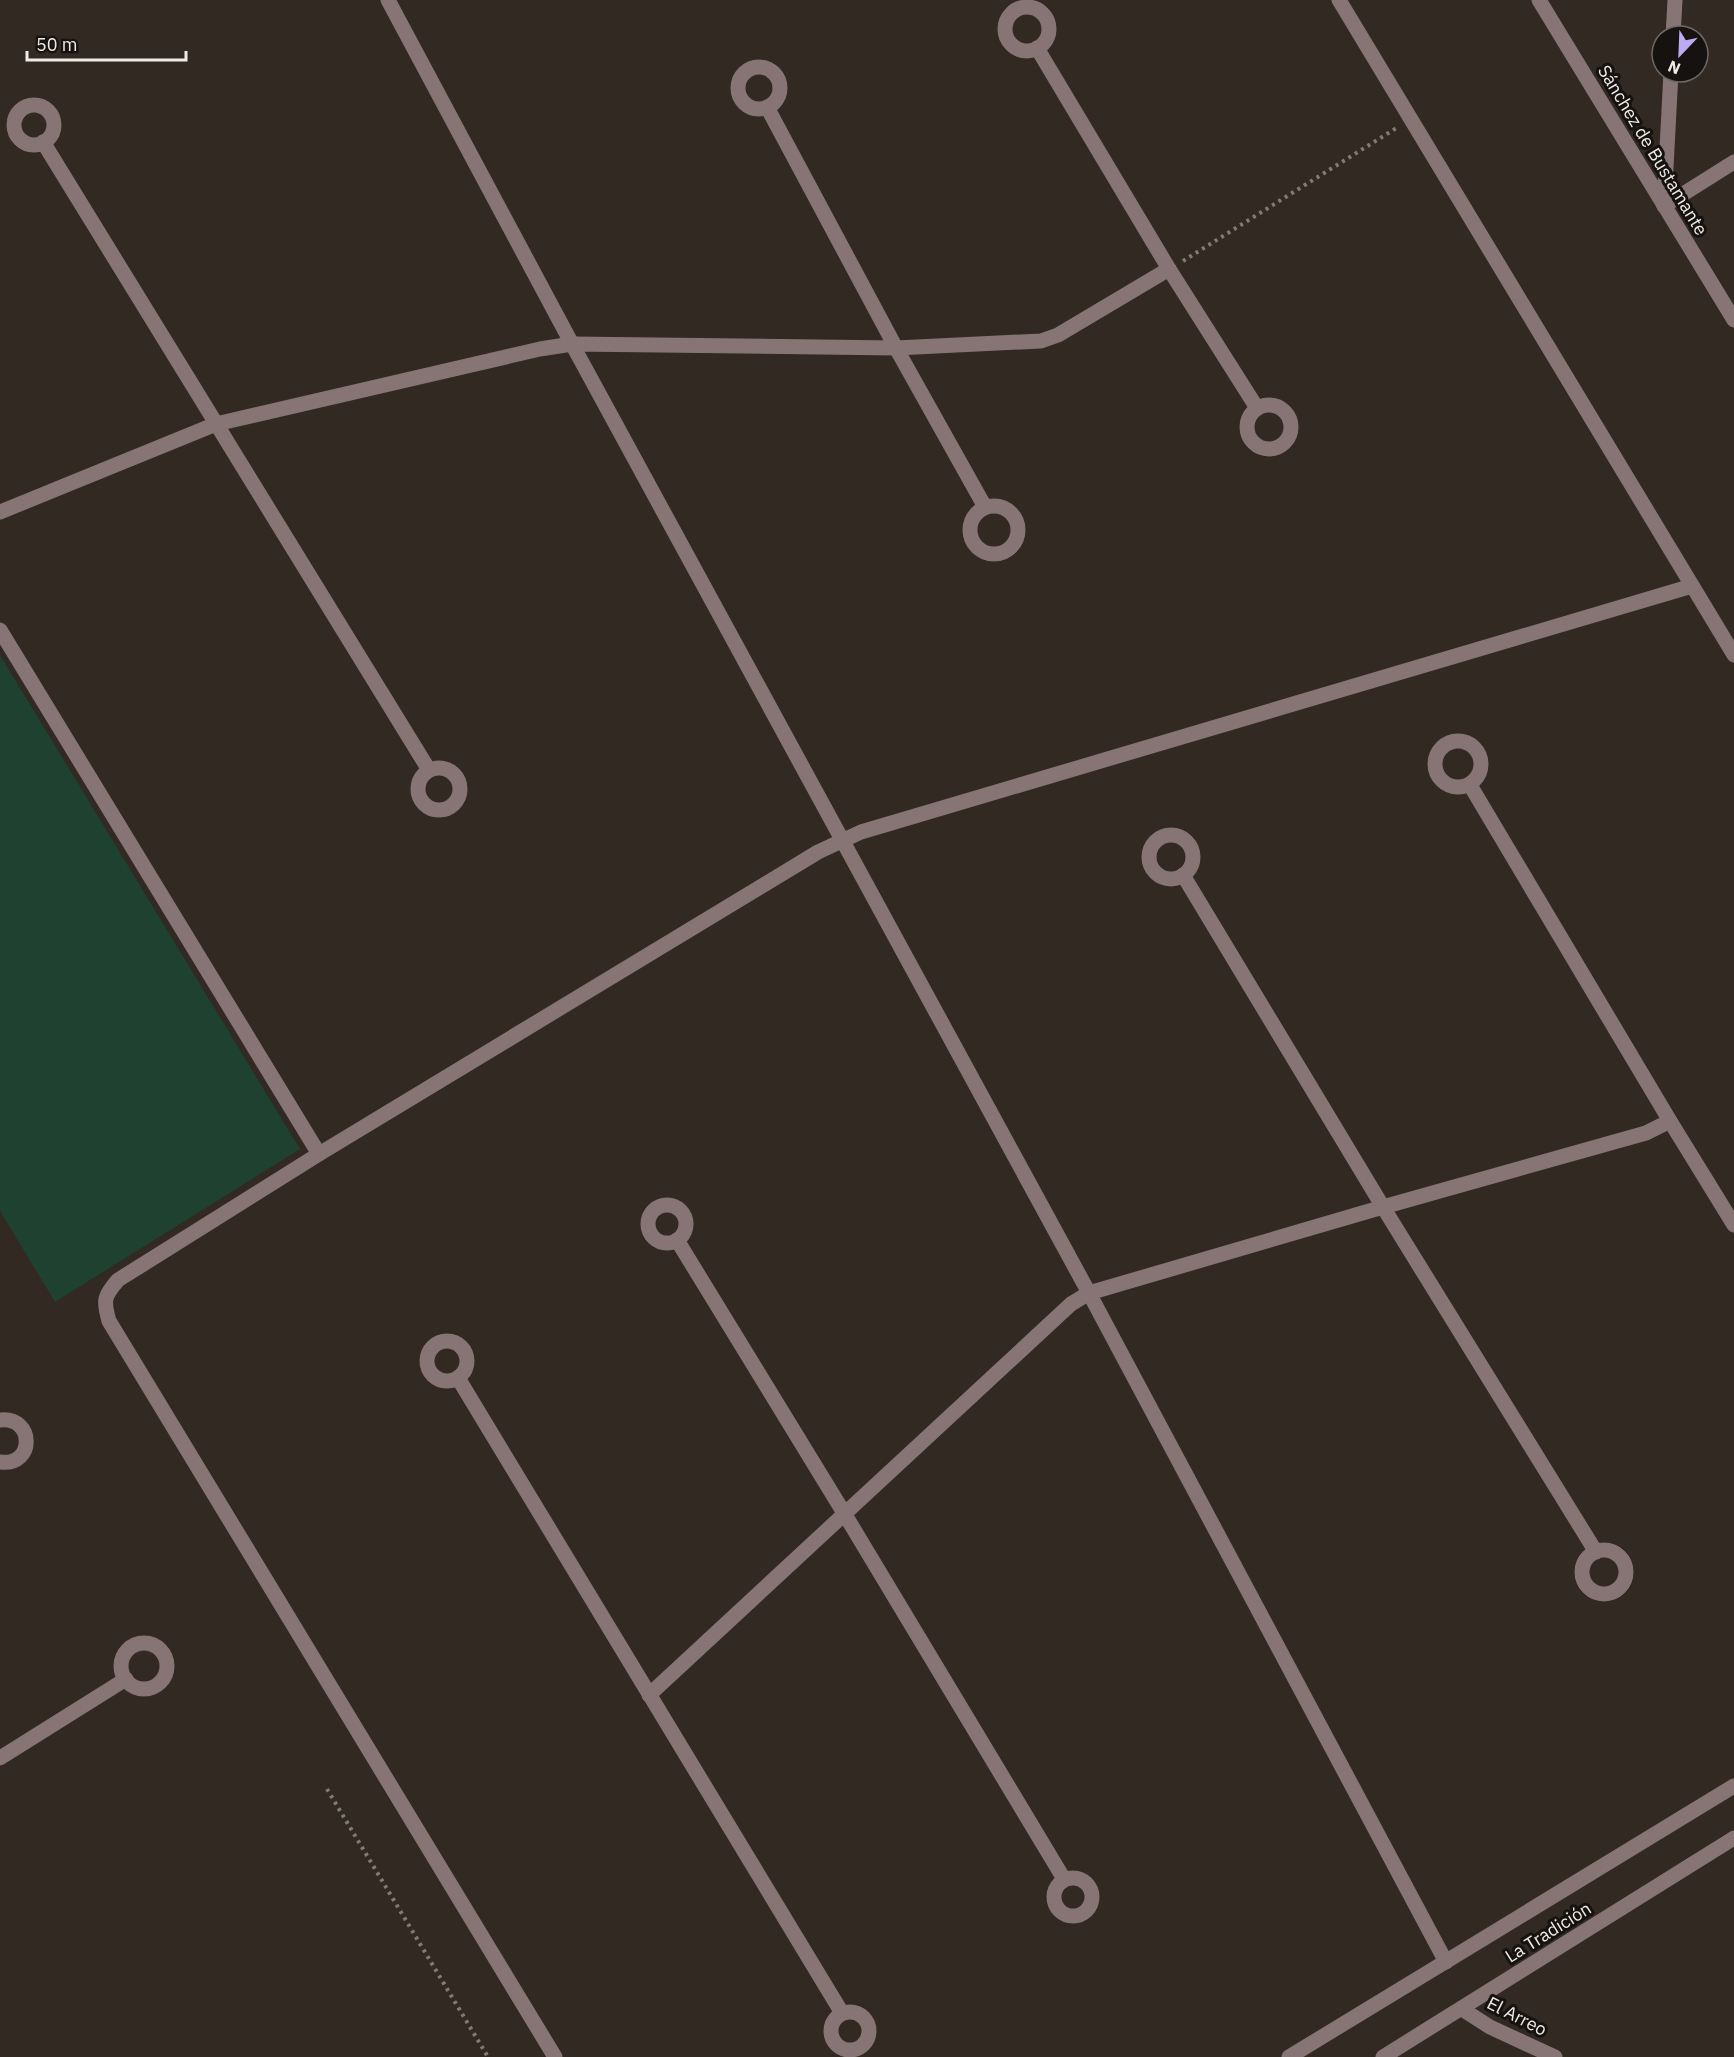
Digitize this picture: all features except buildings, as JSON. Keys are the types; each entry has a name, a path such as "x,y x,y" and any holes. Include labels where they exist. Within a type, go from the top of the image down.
{"street":[{"path":"388,0 572,344 1089,1293 1446,1962"},
{"path":"1339,0 1734,655"},
{"name":"Sánchez de Bustamante","path":"1539,0 1734,320"},
{"path":"1674,24 1675,0"},
{"path":"1037,48 1169,269 1257,408"},
{"path":"1665,206 1670,84"},
{"path":"767,107 896,348 985,507"},
{"path":"43,142 429,770"},
{"path":"1665,206 1734,162"},
{"path":"0,512 216,424 540,349 572,344 896,348 1041,340 1059,335 1169,269"},
{"path":"555,2057 109,1321 105,1307 106,1294 118,1280 319,1154 818,852 842,840 861,832 1692,586"},
{"path":"0,630 319,1154"},
{"path":"1470,785 1734,1225"},
{"path":"1183,875 1383,1207 1596,1552"},
{"path":"649,1695 1071,1304 1089,1293 1646,1133 1670,1121"},
{"path":"677,1240 1064,1880"},
{"path":"458,1378 842,2013"},
{"path":"0,1420 10,1420 16,1423 25,1434 27,1441 26,1448 18,1458 12,1462 0,1462"},
{"path":"0,1758 126,1679"},
{"path":"1289,2057 1734,1786"},
{"name":"La Tradición","path":"1383,2057 1734,1838"},
{"name":"El Arreo","path":"1462,2009 1490,2027 1555,2057"}],"path":[{"path":"1169,269 1411,119"},
{"path":"327,1789 488,2057"}],"green space":[{"path":"0,655 300,1149 55,1302 0,1211"}]}
